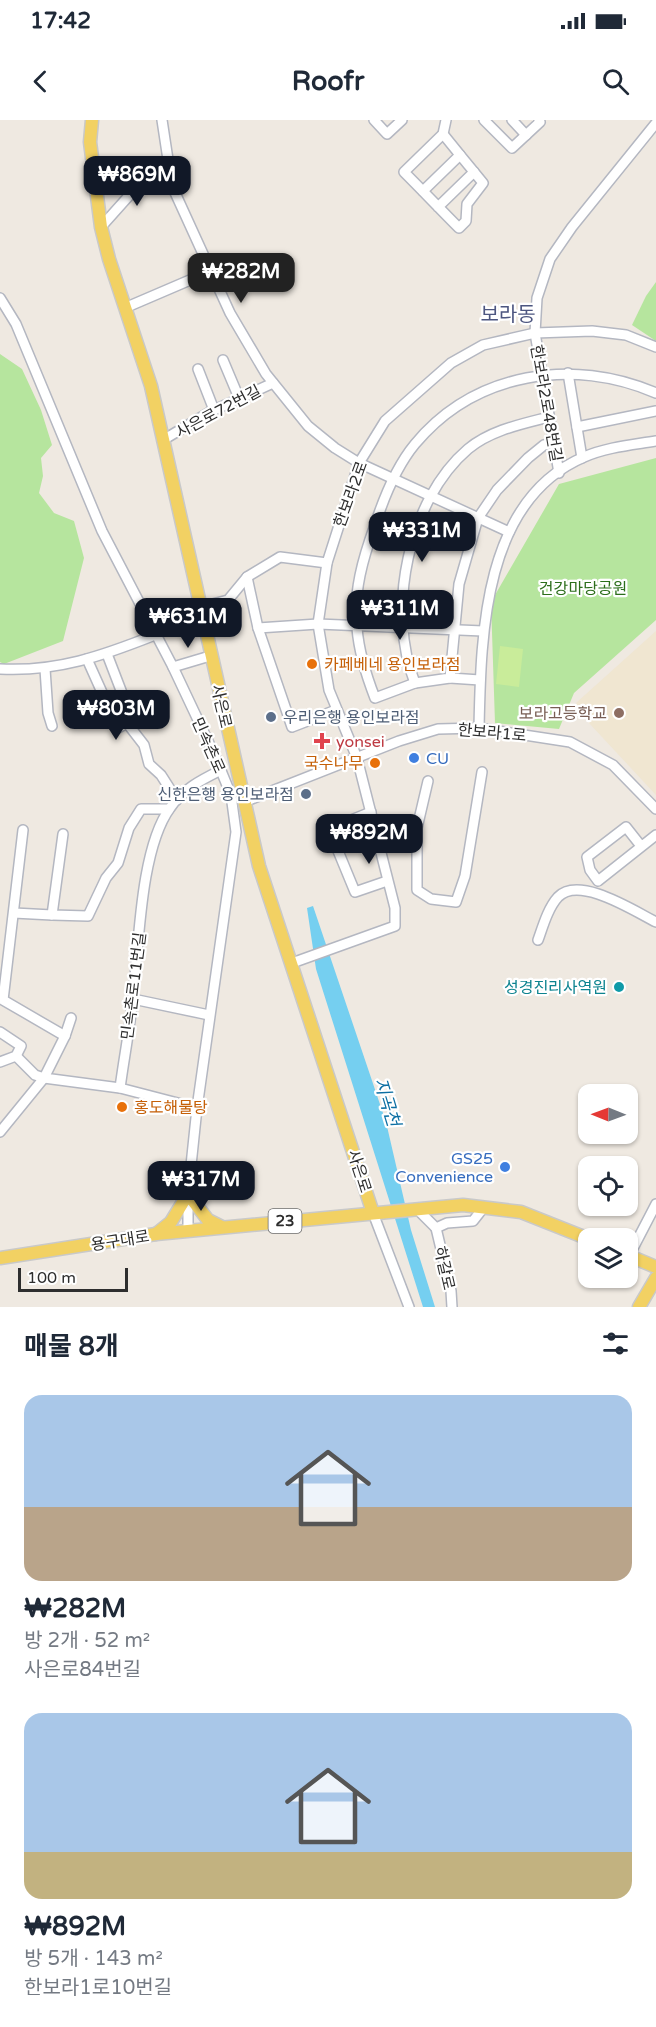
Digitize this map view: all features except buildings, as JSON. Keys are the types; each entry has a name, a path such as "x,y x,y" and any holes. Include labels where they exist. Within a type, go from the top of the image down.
{"main road":[{"name":"사은로","path":"92,120 90,142 101,226 109,259 127,307 151,386 210,656 274,917 296,962 327,1077 378,1213"},
{"path":"156,1234 171,1222 188,1194 208,1220 222,1227"},
{"name":"23","path":"378,1213 463,1205 484,1207 520,1212 578,1235"},
{"name":"용구대로","path":"0,1258 156,1234 378,1213"},
{"path":"638,1259 656,1267"},
{"path":"639,1307 656,1278"}],"street":[{"path":"162,120 172,186 211,271 247,344 273,383 308,426 335,448 359,463 509,532"},
{"path":"374,120 387,134 402,120"},
{"path":"442,134 483,183 467,204 466,221 459,228 404,172 442,134 446,120"},
{"path":"484,120 512,148 540,122 539,120"},
{"path":"512,120 526,135"},
{"name":"한보라2로48번길","path":"559,473 535,333 537,298 550,260 572,227 656,123"},
{"path":"423,192 460,155"},
{"path":"438,207 474,172"},
{"path":"101,226 135,189 172,186"},
{"path":"127,307 211,271"},
{"name":"민속촌로","path":"0,298 16,324 102,531 173,667 231,795 236,832 197,1108 188,1194 188,1231"},
{"name":"한보라2로","path":"296,962 395,926 395,908 371,812 357,758 336,710 322,659 318,624 327,562 359,463 385,421 451,363 483,345 535,333 592,331 626,335 656,347"},
{"path":"222,360 239,398"},
{"path":"198,369 214,410"},
{"path":"568,373 582,458"},
{"path":"480,680 450,678 415,683 375,698 362,662 356,626 357,588 367,547 393,479 415,445 445,414 481,391 514,380 568,373 610,376 656,393"},
{"name":"사은로72번길","path":"163,440 214,410 273,383"},
{"path":"577,427 656,411"},
{"path":"415,683 402,628 402,596 407,563 431,496 442,476 469,448 495,432 549,417"},
{"path":"479,728 483,631 494,578 509,532 528,502 559,473 582,458 602,450 656,441"},
{"path":"450,678 459,584 478,518 497,489 520,466 544,445 554,443"},
{"path":"201,607 228,600 247,577 262,565 280,557 327,562"},
{"path":"247,577 258,628 292,727 336,710"},
{"path":"258,628 318,624 483,631"},
{"path":"0,669 45,669 107,654 155,635"},
{"path":"107,654 127,706"},
{"path":"173,667 210,656"},
{"path":"87,659 118,728 127,723 144,746 149,764 161,775 177,800"},
{"path":"45,669 48,713 52,726"},
{"name":"한보라1로","path":"244,802 438,729 479,728 570,742 613,765 656,809"},
{"name":"민속촌로11번길","path":"120,1088 133,999 143,897 155,841 169,808 191,786 221,770"},
{"path":"428,781 417,828 417,890 431,900 456,902 465,876 482,772"},
{"path":"14,913 88,916 106,878 118,863 129,828 136,815 141,809 169,808"},
{"path":"371,812 329,829 355,892 387,881"},
{"path":"641,846 626,827 587,857 590,870 598,881 656,835"},
{"path":"23,830 2,999 65,1036"},
{"path":"52,915 63,834"},
{"path":"538,940 553,905 568,890 579,889 601,895 656,922"},
{"path":"133,999 209,1015"},
{"path":"0,1132 44,1078 65,1036 71,1018"},
{"path":"0,1032 21,1046 16,1056 0,1062"},
{"path":"16,1056 35,1075 44,1078 120,1088 197,1108"},
{"path":"638,1237 656,1204"},
{"path":"423,1209 436,1228 447,1223 472,1221 484,1207"},
{"path":"378,1213 409,1307"},
{"name":"하갈로","path":"436,1228 451,1291 452,1307"}],"shaded area":[{"name":"보라고등학교","path":"656,631 656,795 589,723 576,703"}],"green space":[{"path":"656,282 656,341 632,325 646,296"},
{"path":"0,354 22,369 41,410 52,445 41,458 43,476 39,493 54,513 74,521 84,558 63,641 4,664 0,662"},
{"name":"건강마당공원","path":"656,458 656,620 574,693 559,729 495,723 491,602 559,484"},
{"path":"500,646 523,649 519,687 496,684"}],"water":[{"path":"313,906 386,1122 411,1230 435,1307 423,1307 316,969 307,908"}],"place":[{"name":"카페베네 용인보라점","path":"312,664"},
{"name":"보라고등학교","path":"619,713"},
{"name":"우리은행 용인보라점","path":"271,717"},
{"name":"yonsei","path":"322,741"},
{"name":"CU","path":"414,758"},
{"name":"국수나무","path":"375,763"},
{"name":"신한은행 용인보라점","path":"306,794"},
{"name":"성경진리사역원","path":"619,987"},
{"name":"홍도해물탕","path":"122,1107"},
{"name":"GS25 Convenience","path":"505,1167"}],"district":[{"name":"보라동","path":"508,314"}],"water label":[{"name":"지곡천","path":"387,1102"}]}
